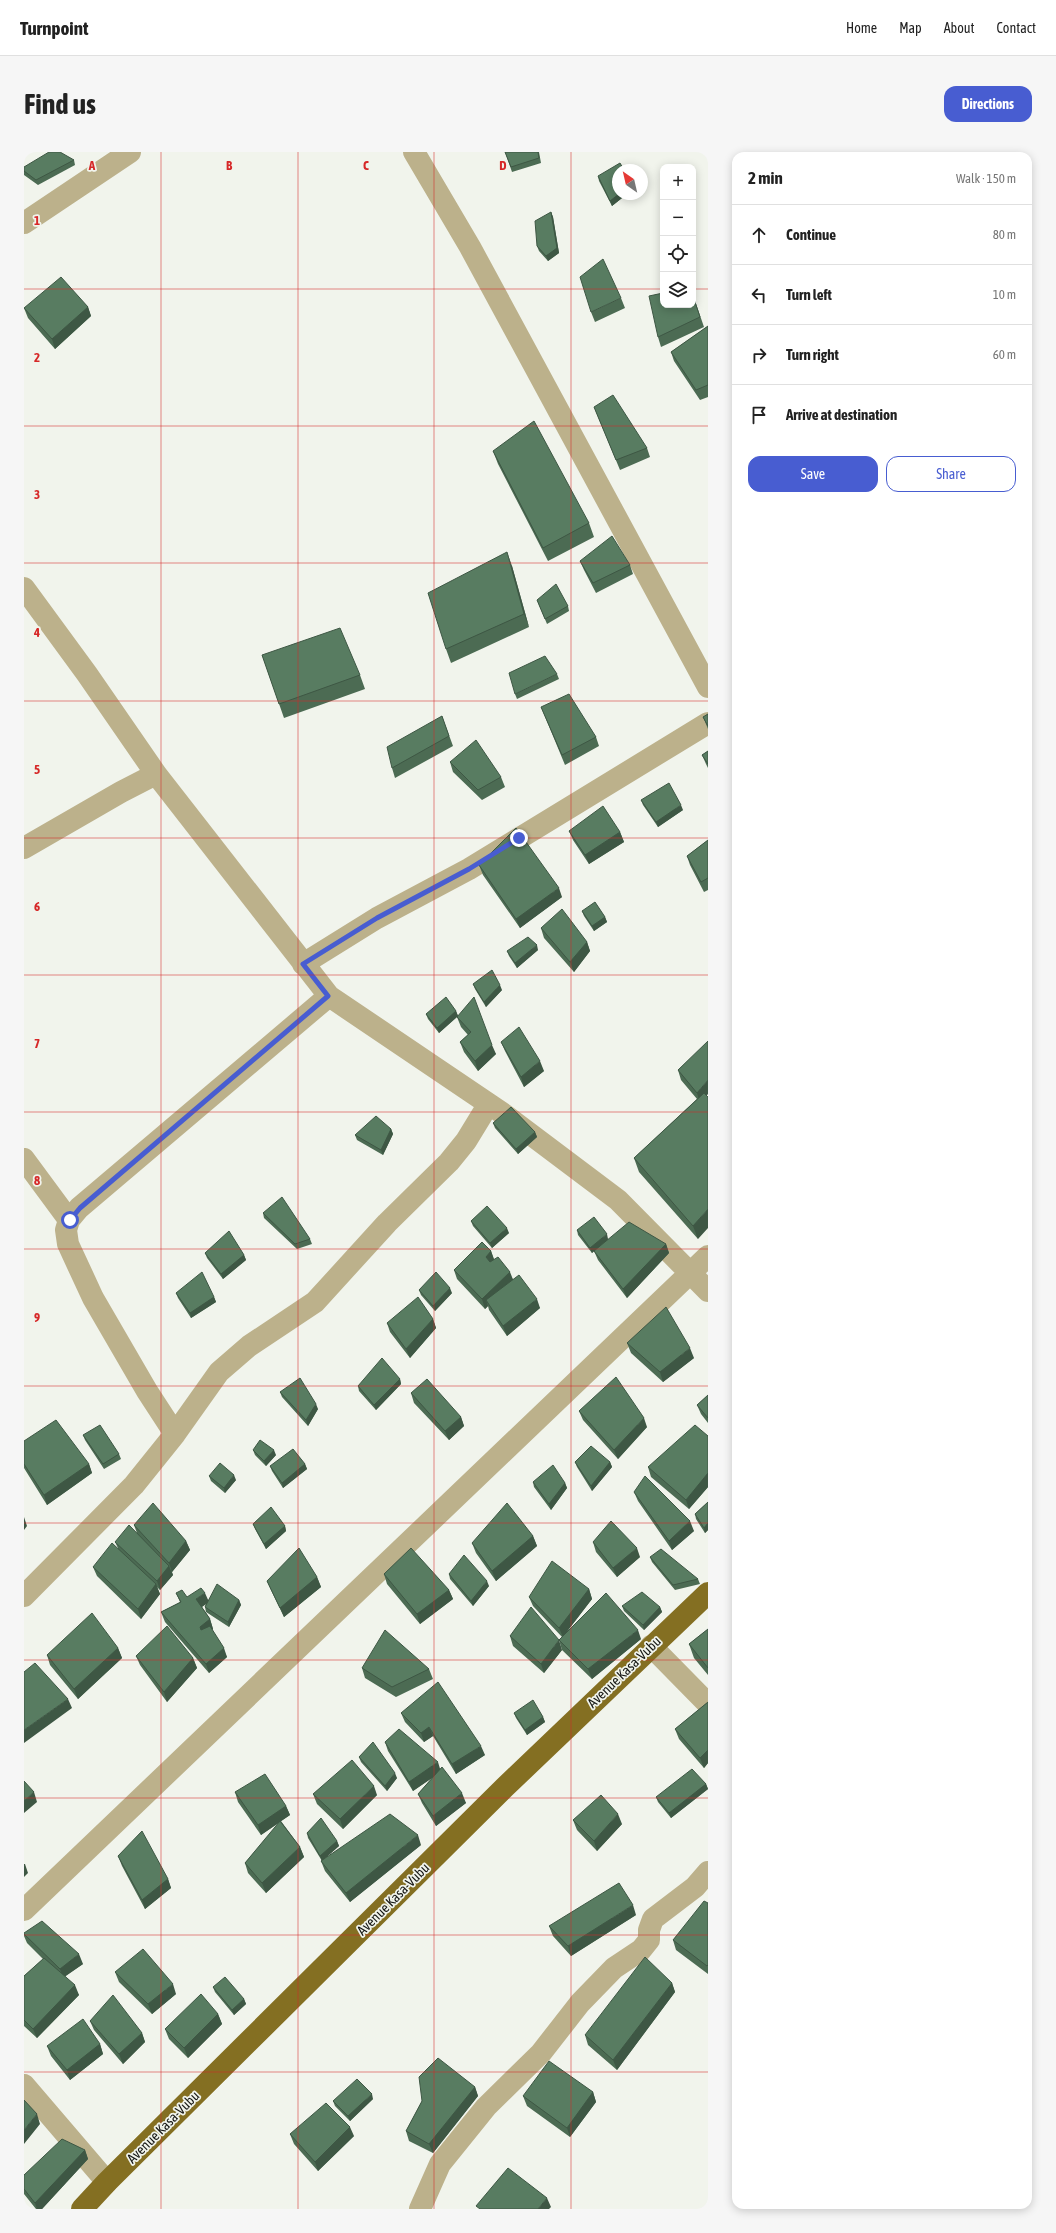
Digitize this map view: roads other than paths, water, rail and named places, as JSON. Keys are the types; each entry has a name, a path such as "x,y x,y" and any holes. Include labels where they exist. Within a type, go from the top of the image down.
{"highway":[{"name":"Avenue Kasa-Vubu","path":"82,2209 107,2182 505,1787 708,1593"}],"street":[{"path":"24,223 130,152"},
{"path":"414,152 474,254 708,687"},
{"path":"24,588 87,674 156,774 328,996 488,1105 618,1200 708,1292"},
{"path":"303,964 377,918 469,869 708,723"},
{"path":"24,848 121,792 156,774"},
{"path":"175,1434 147,1391 80,1271 68,1244 66,1230 70,1220 80,1208 328,996"},
{"path":"24,1596 134,1485 175,1434 219,1372 249,1346 315,1302 387,1223 449,1162 466,1141 488,1105"},
{"path":"24,1159 70,1220"},
{"path":"24,1910 708,1256"},
{"path":"651,1646 708,1704"},
{"path":"420,2209 440,2164 486,2107 540,2053 580,2003 614,1968 642,1950 649,1940 649,1930 653,1919 695,1886 708,1872"},
{"path":"24,2085 107,2182"}]}
